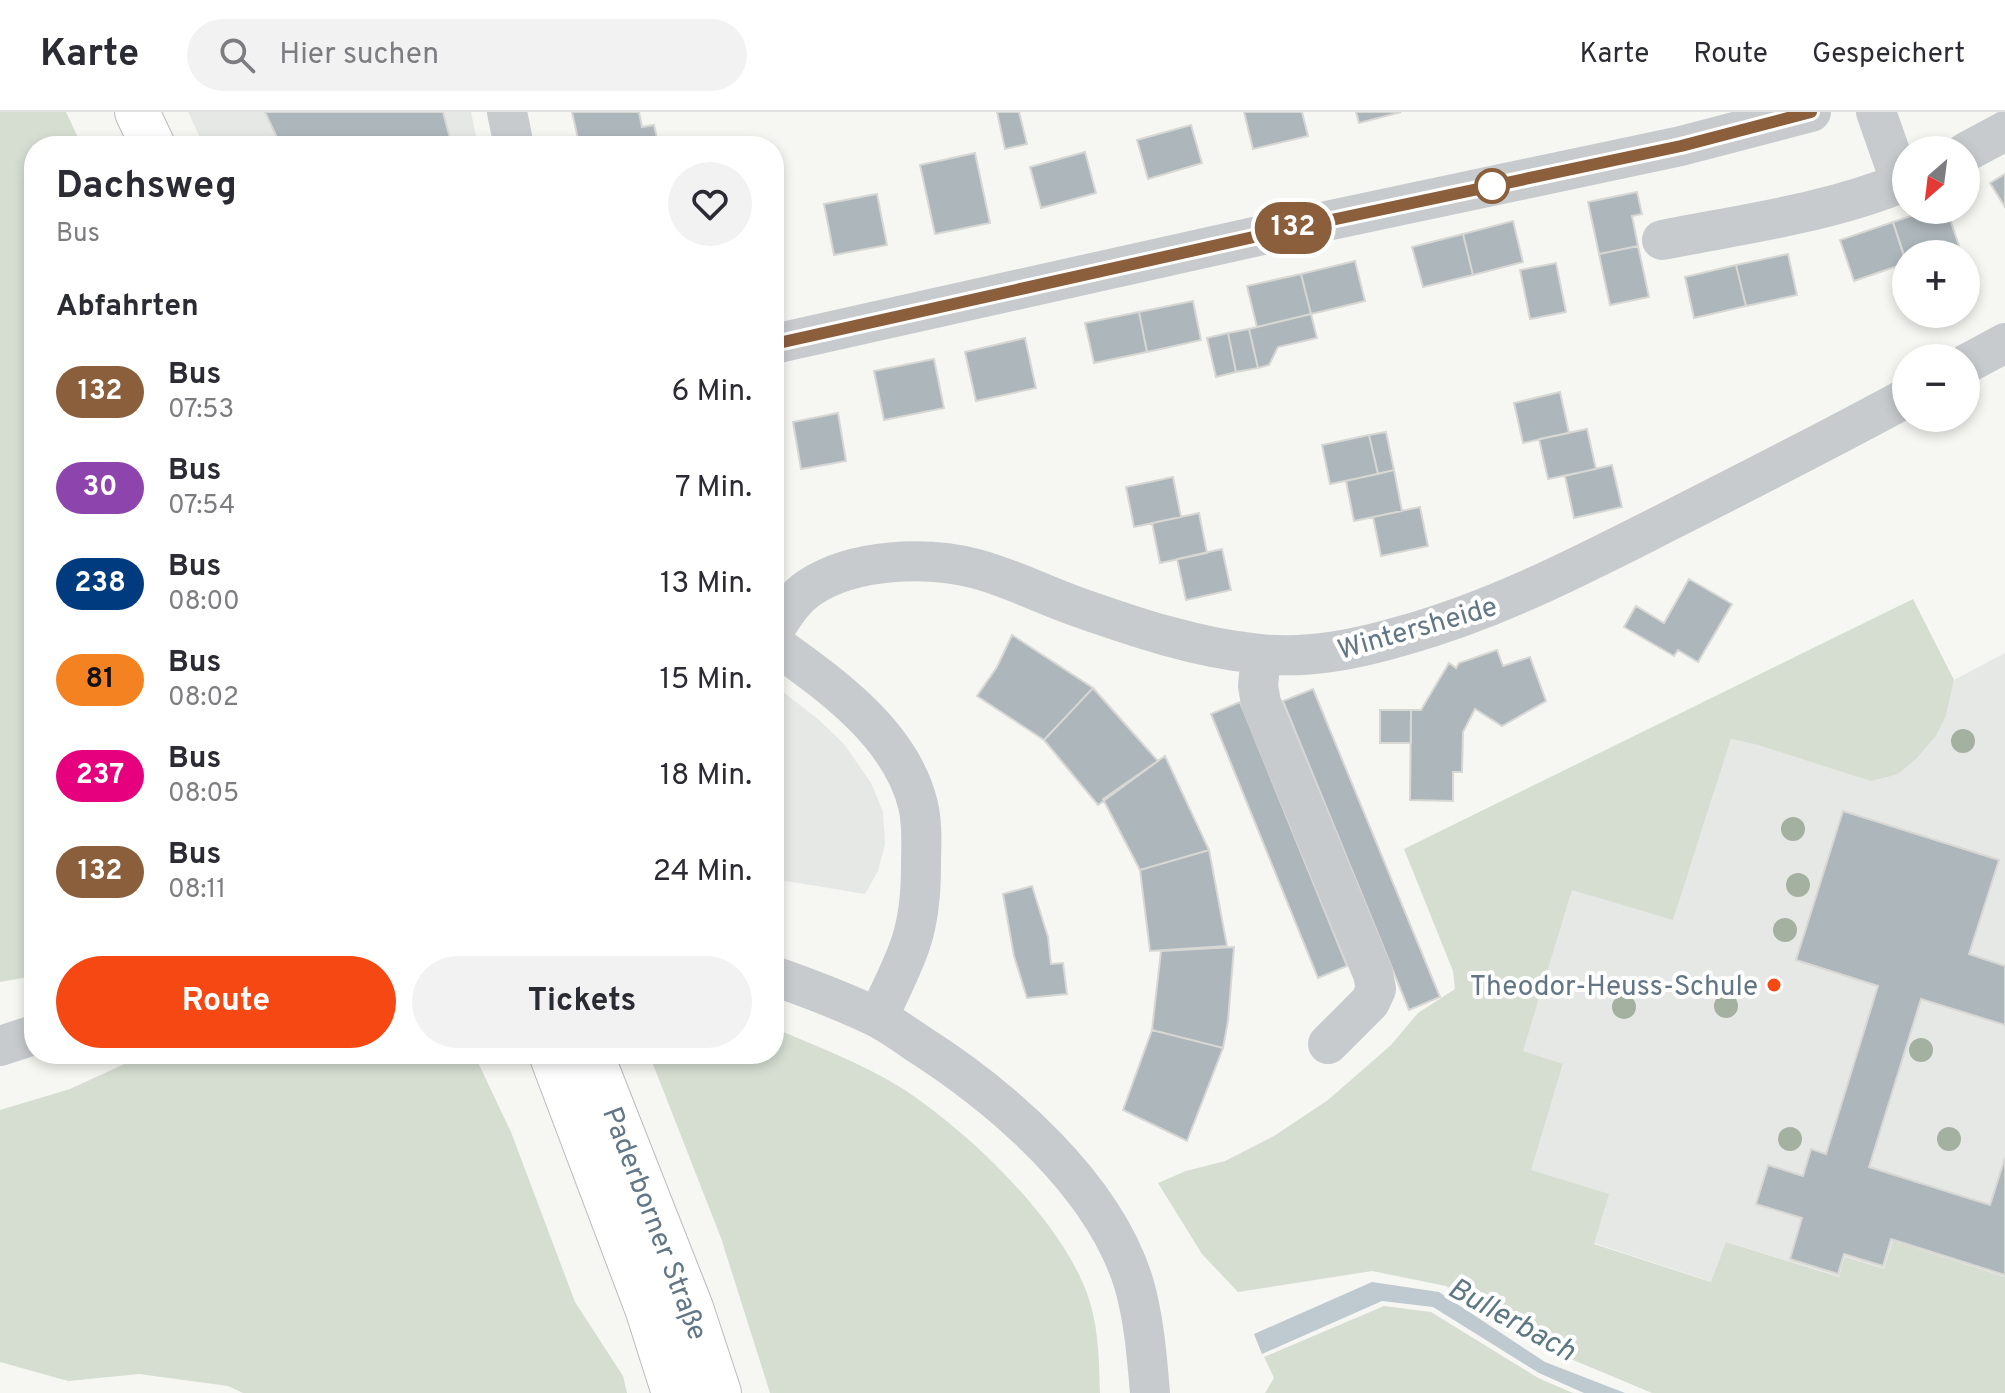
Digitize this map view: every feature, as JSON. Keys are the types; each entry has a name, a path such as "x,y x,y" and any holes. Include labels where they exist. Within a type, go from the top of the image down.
{"main road":[{"path":"137,112 148,136"},
{"name":"Paderborner Straße","path":"555,1064 648,1311 674,1393"},
{"name":"Paderborner Straße","path":"595,1064 691,1308 719,1393"}],"street":[{"path":"507,112 512,136"},
{"path":"784,342 1317,222 1716,124 1811,112"},
{"path":"1876,112 1892,152"},
{"path":"1980,144 2005,131"},
{"path":"1662,240 1789,215 1892,185"},
{"path":"1980,356 2005,343"},
{"name":"Wintersheide","path":"784,615 810,587 838,574 919,560 980,570 1073,605 1197,644 1261,655 1320,654 1368,646 1473,614 1529,592 1892,405"},
{"path":"784,651 825,681 880,733 905,773 918,804 922,833 917,916 912,940 878,1018"},
{"path":"1261,655 1258,686 1261,703 1373,974 1376,989 1370,1002 1328,1044"},
{"path":"784,980 878,1018 944,1060 1009,1109 1071,1176 1122,1254 1134,1284 1147,1351 1150,1393"},
{"path":"0,1046 24,1038"}],"shaded area":[{"path":"0,112 66,112 77,136 24,136 24,978 0,982"},
{"path":"188,112 471,112 476,136 199,136"},
{"path":"1913,599 1954,680 1946,716 1936,736 1917,758 1898,774 1871,781 1731,739 1673,920 1572,890 1523,1051 1563,1064 1531,1170 1609,1194 1594,1244 1711,1282 1726,1242 1839,1277 1845,1257 1884,1269 1893,1241 2005,1277 2005,1393 1652,1393 1547,1349 1446,1286 1372,1271 1238,1292 1202,1254 1158,1183 1186,1171 1225,1161 1274,1136 1328,1100 1391,1045 1418,1013 1455,989 1453,971 1404,849"},
{"name":"Theodor-Heuss-Schule","path":"2005,653 2005,1277 1894,1242 1884,1270 1839,1277 1727,1242 1712,1282 1594,1243 1530,1170 1563,1065 1522,1051 1572,889 1673,919 1731,739 1758,745 1917,758 1936,736 1946,716 1954,680"},
{"path":"784,693 844,744 871,783 883,812 885,844 878,871 865,894 784,881"},
{"path":"784,1032 900,1087 957,1130 1016,1186 1043,1218 1083,1283 1095,1324 1100,1393 770,1393 721,1238 653,1064 784,1064"},
{"path":"124,1064 479,1064 511,1132 575,1302 623,1376 627,1393 243,1393 228,1386 139,1374 68,1381 0,1362 0,1110 70,1089"},
{"path":"1372,1282 1439,1292 1545,1362 1625,1393 1584,1393 1539,1373 1433,1307 1382,1301 1262,1354 1254,1334"},
{"path":"1384,1306 1431,1312 1538,1378 1573,1393 1265,1393 1274,1378 1264,1357"}],"building":[{"path":"265,112 443,112 449,136 276,136"},
{"path":"572,112 639,112 642,127 654,125 657,136 577,136"},
{"path":"997,112 1019,112 1027,144 1005,149"},
{"path":"1244,112 1302,112 1308,136 1253,149"},
{"path":"1356,112 1401,112 1359,123"},
{"path":"1191,125 1202,163 1148,179 1137,140"},
{"path":"1085,152 1096,193 1041,208 1030,167"},
{"path":"975,153 990,223 935,234 920,165"},
{"path":"2005,174 2005,207 1990,183"},
{"path":"1637,192 1642,214 1632,216 1638,246 1599,254 1588,202"},
{"path":"877,194 887,245 834,255 824,204"},
{"path":"1513,221 1523,262 1473,275 1463,234"},
{"path":"1892,222 1899,240 1892,240 1892,268 1854,281 1840,240"},
{"path":"1894,224 1952,224 1957,240 1899,240"},
{"path":"1463,234 1473,275 1423,287 1412,247"},
{"path":"1638,246 1649,297 1610,305 1599,254"},
{"path":"1788,254 1797,295 1746,306 1736,265"},
{"path":"1355,261 1365,301 1311,314 1301,274"},
{"path":"1556,263 1566,312 1530,319 1520,270"},
{"path":"1736,265 1746,306 1694,318 1685,277"},
{"path":"1301,274 1311,314 1257,327 1247,286"},
{"path":"1193,301 1201,340 1147,352 1139,312"},
{"path":"1139,312 1147,352 1094,363 1085,323"},
{"path":"1311,314 1317,338 1278,347 1269,365 1258,368 1249,329"},
{"path":"1249,329 1258,368 1236,372 1228,333"},
{"path":"1228,333 1236,372 1216,377 1207,338"},
{"path":"1025,338 1036,388 976,401 965,352"},
{"path":"934,359 944,408 884,420 874,371"},
{"path":"1560,392 1569,433 1523,443 1514,403"},
{"path":"838,413 846,461 801,469 793,422"},
{"path":"1587,429 1596,469 1548,479 1539,439"},
{"path":"1386,432 1394,470 1378,474 1369,435"},
{"path":"1369,435 1378,474 1330,484 1322,445"},
{"path":"1612,465 1622,507 1574,518 1565,476"},
{"path":"1394,470 1402,511 1354,521 1346,481"},
{"path":"1173,477 1181,517 1134,527 1126,487"},
{"path":"1420,507 1428,546 1381,556 1373,517"},
{"path":"1199,513 1207,553 1160,563 1152,523"},
{"path":"1222,549 1231,590 1186,600 1177,559"},
{"path":"1689,579 1732,604 1698,662 1678,650 1674,656 1624,627 1636,606 1664,623"},
{"path":"1012,635 1093,688 1044,740 977,696 997,667"},
{"path":"1497,650 1503,666 1530,657 1546,701 1502,726 1475,709 1463,732 1462,772 1453,772 1453,801 1410,800 1411,710 1421,710 1449,663 1456,668 1459,663"},
{"path":"1093,688 1158,761 1098,805 1044,740"},
{"path":"1313,689 1440,997 1409,1010 1283,701"},
{"path":"1240,702 1347,966 1318,978 1211,714"},
{"path":"1380,710 1411,710 1411,743 1380,743"},
{"path":"1165,756 1209,850 1140,870 1103,799"},
{"path":"1843,811 1999,860 1969,954 2005,966 2005,1025 1921,999 1869,1167 1990,1205 2005,1158 2005,1275 1891,1239 1883,1266 1844,1254 1838,1274 1790,1259 1802,1218 1756,1204 1768,1165 1803,1176 1811,1149 1826,1154 1878,986 1796,960"},
{"path":"1209,850 1227,946 1150,951 1140,870"},
{"path":"1032,886 1048,937 1051,964 1063,963 1067,994 1027,998 1014,956 1003,894"},
{"path":"1234,947 1223,1048 1152,1030 1161,951"},
{"path":"1152,1030 1223,1048 1187,1141 1123,1110"}],"bus line":[{"name":"132","path":"784,342 1303,226 1681,146 1811,112"}],"place":[{"name":"Theodor-Heuss-Schule","path":"1774,985"}],"water label":[{"name":"Bullerbach","path":"1512,1319"}]}
